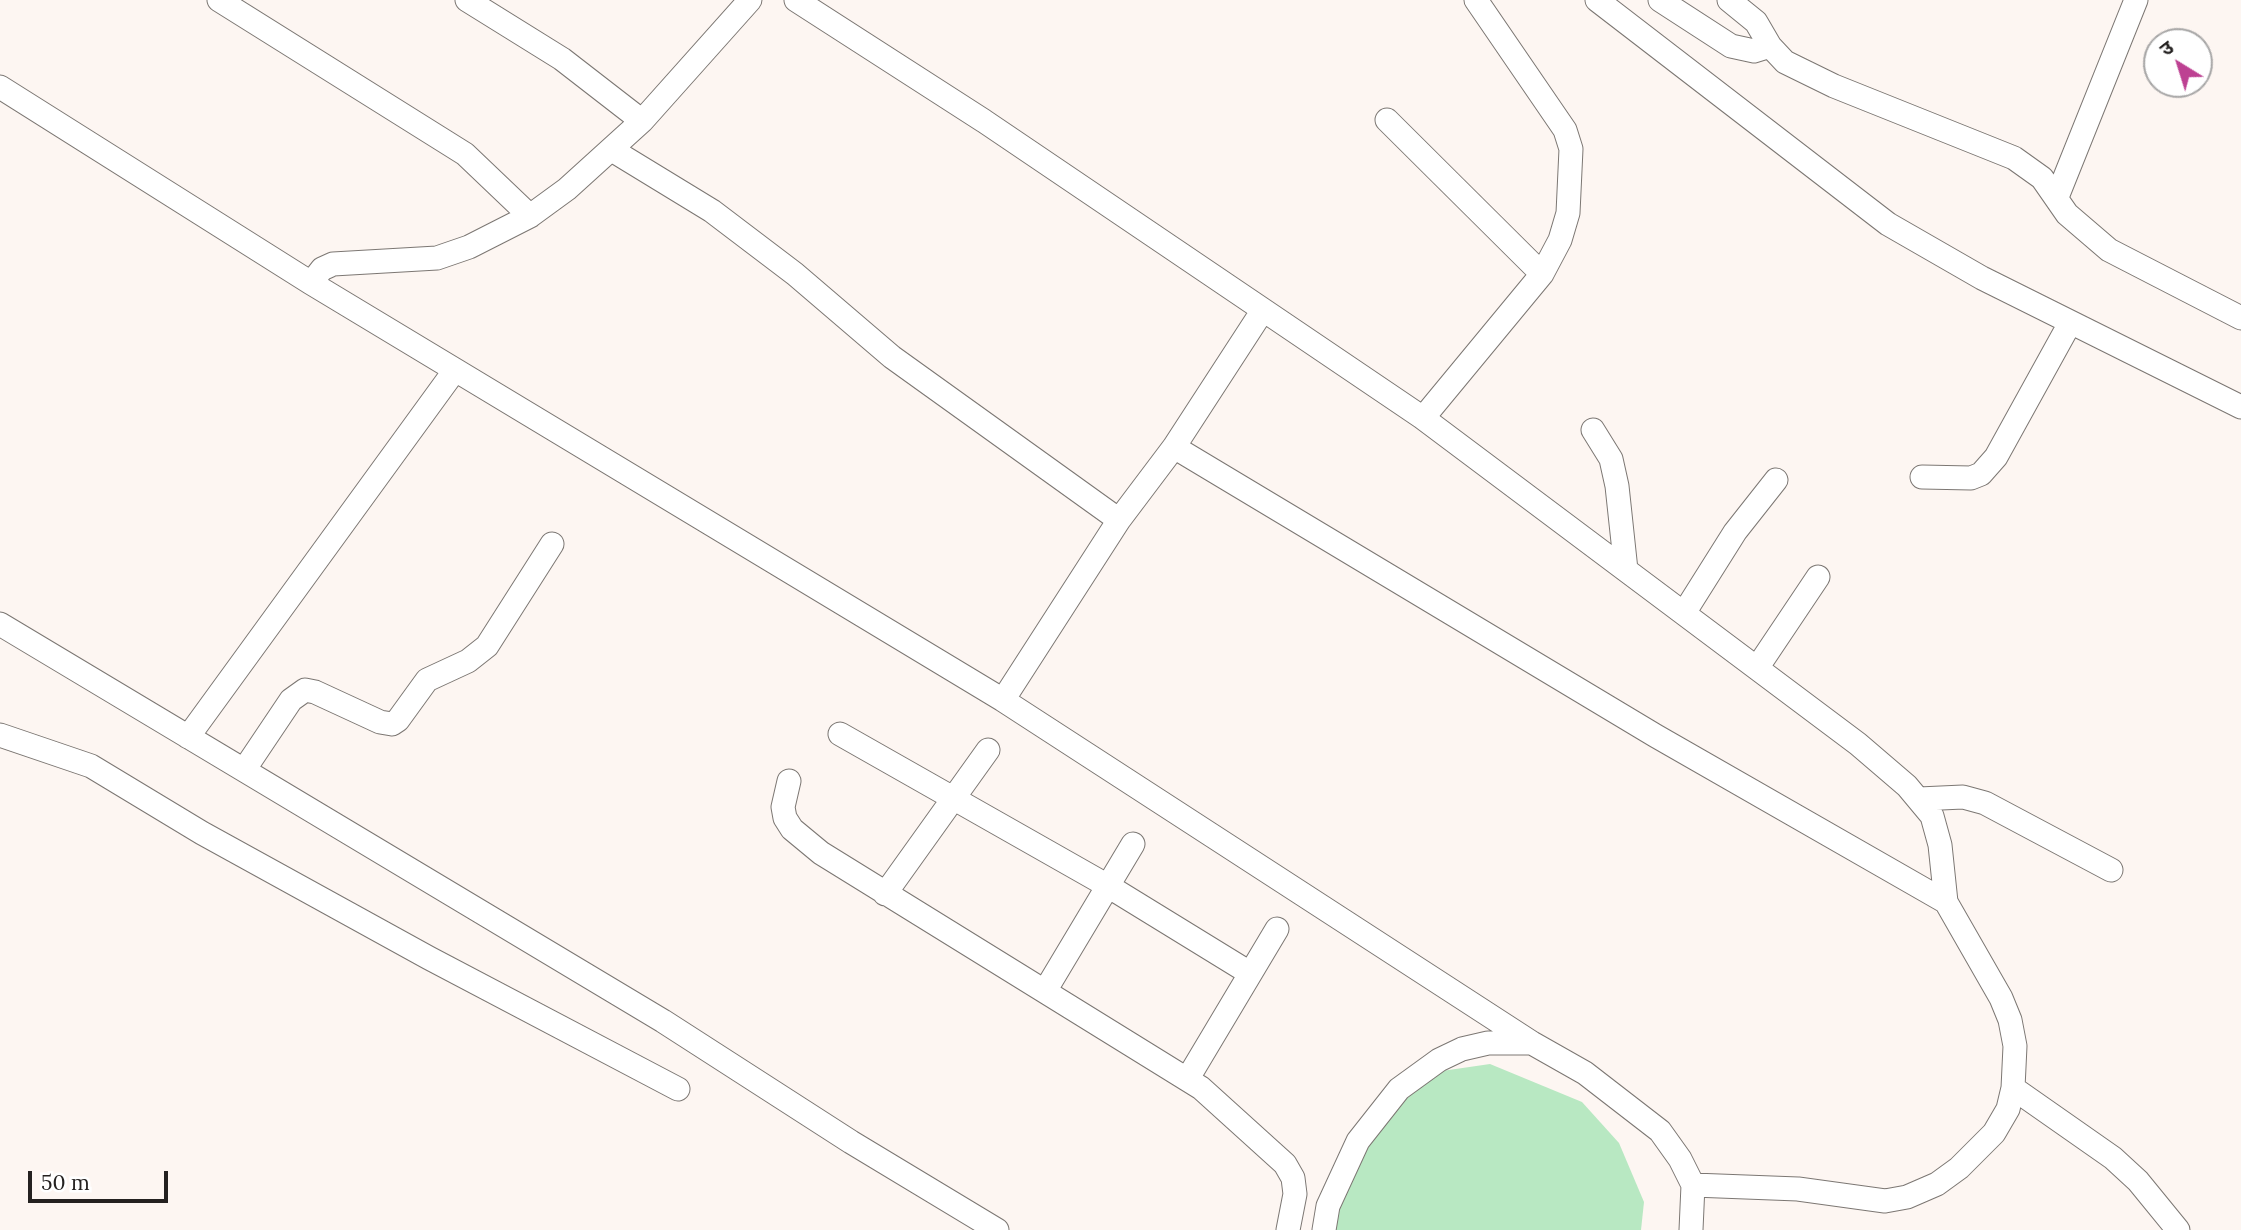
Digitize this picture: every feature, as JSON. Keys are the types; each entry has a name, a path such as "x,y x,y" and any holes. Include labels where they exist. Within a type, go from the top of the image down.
{"street":[{"path":"219,0 465,155 530,216"},
{"path":"467,0 562,59 642,121"},
{"path":"311,283 322,269 333,264 437,258 469,247 530,216 612,150 642,121 750,0"},
{"path":"796,0 984,121 1423,418 1858,744 1919,799 1932,816 1940,845 1946,902 2001,998 2010,1020 2015,1046 2012,1088 2008,1109 1994,1133 1959,1168 1937,1184 1907,1198 1885,1201 1798,1188 1693,1185"},
{"path":"1423,418 1542,274 1560,240 1568,213 1571,149 1554,111 1476,0"},
{"path":"1597,0 1707,88 1888,224 1982,278 2241,407"},
{"path":"1660,0 1731,46 1754,51 1770,46"},
{"path":"1729,0 1756,22 1770,46 1785,62 1834,86 2014,158 2042,178 2084,231 2109,250 2241,318"},
{"path":"2057,197 2136,0"},
{"path":"0,87 311,283 1003,701 1532,1043 1585,1073 1660,1131 1680,1159 1693,1185 1691,1230"},
{"path":"1387,120 1542,274"},
{"path":"612,150 712,211 795,274 892,357 1119,520"},
{"path":"1003,701 1119,520 1174,447 1263,310"},
{"path":"1922,477 1971,478 1981,474 1996,457 2070,323"},
{"path":"188,737 456,370"},
{"path":"1593,430 1611,459 1617,486 1626,570"},
{"path":"1174,447 1656,736 1946,902"},
{"path":"1684,613 1719,555 1776,480"},
{"path":"244,771 291,700 305,690 380,722 392,724 398,720 428,680 468,662 487,646 552,544"},
{"path":"1757,668 1818,577"},
{"path":"0,624 663,1021 851,1142 994,1229"},
{"path":"0,734 91,766 202,833 429,958 678,1089"},
{"path":"840,734 1108,886 1248,972"},
{"path":"885,894 988,750"},
{"path":"789,781 783,807 792,829 821,853 1188,1078 1285,1164 1293,1178 1295,1194 1288,1230"},
{"path":"1919,799 1964,797 1985,803 2111,870"},
{"path":"1045,991 1133,844"},
{"path":"1188,1078 1248,972 1277,929"},
{"path":"1324,1230 1328,1206 1357,1141 1399,1088 1439,1060 1462,1049 1488,1043 1532,1043"},
{"path":"2012,1088 2113,1158 2138,1181 2178,1230"}],"green space":[{"path":"1490,1064 1582,1102 1619,1143 1644,1202 1641,1230 1333,1230 1351,1162 1378,1120 1435,1072"}]}
